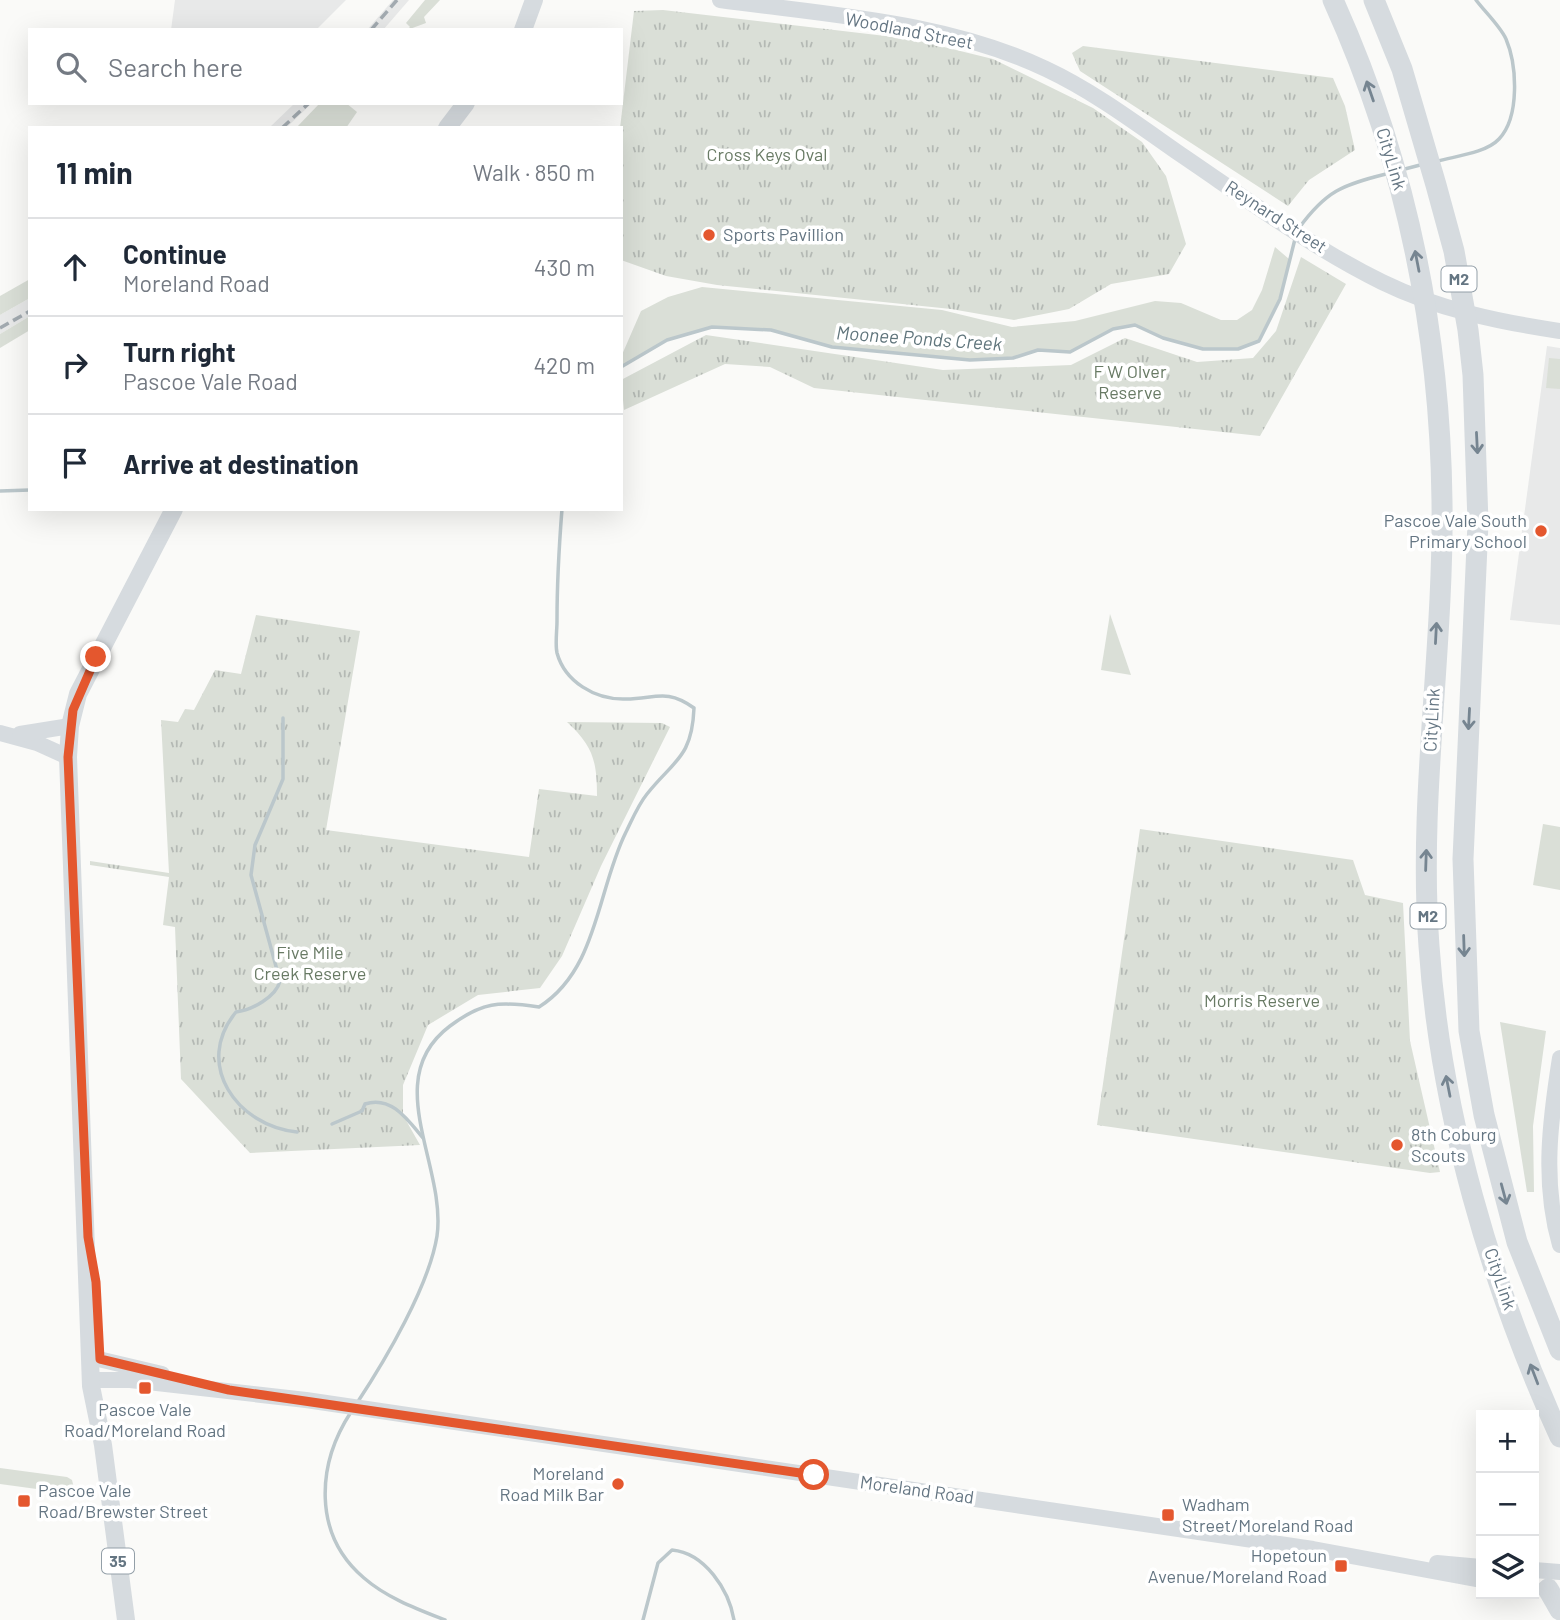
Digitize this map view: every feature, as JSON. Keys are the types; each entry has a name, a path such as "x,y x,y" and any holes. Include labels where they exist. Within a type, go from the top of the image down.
{"highway":[{"name":"CityLink","path":"1333,0 1367,83 1402,191 1429,328 1440,435 1442,505 1426,872 1434,1010 1448,1088 1473,1192 1513,1318 1560,1437"},
{"name":"CityLink","path":"1374,0 1402,69 1436,185 1454,251 1468,330 1477,453 1476,575 1463,859 1469,1031 1483,1115 1517,1242 1560,1350"},
{"path":"1550,1585 1560,1609"}],"main road":[{"path":"524,28 534,0"},
{"name":"Woodland Street","path":"720,0 898,26 964,40 1014,55"},
{"name":"Reynard Street","path":"1014,55 1048,70 1108,105 1330,253 1382,282 1437,303 1513,324 1560,331"},
{"path":"449,126 464,105"},
{"name":"35","path":"126,1620 103,1445 86,1273 88,1237 68,757 70,726 78,694 173,511"},
{"path":"4,734 35,734 70,726"},
{"path":"4,734 68,757"},
{"path":"1560,1058 1549,1156 1552,1210 1560,1245"},
{"path":"1560,1114 1557,1155 1560,1203"},
{"name":"Moreland Road","path":"95,1358 229,1390"},
{"name":"Moreland Road","path":"96,1380 229,1390 384,1411 1313,1549 1476,1579"},
{"name":"Moreland Road","path":"1313,1549 1476,1566"}],"shaded area":[{"path":"175,0 346,0 318,28 171,28"},
{"path":"393,0 409,0 385,28 369,28"},
{"path":"293,105 310,105 288,126 271,126"},
{"path":"28,299 28,317 0,334 0,315"},
{"name":"Pascoe Vale South Primary School","path":"1547,346 1560,348 1560,625 1510,620"}],"green space":[{"path":"425,0 440,0 424,17 426,23 409,28 406,23"},
{"name":"Cross Keys Oval","path":"663,10 911,39 993,59 1093,108 1142,142 1166,176 1186,244 1169,274 1111,284 1069,309 1014,320 951,309 717,285 666,276 623,261 623,126 620,126 634,11"},
{"path":"1083,46 1333,78 1345,106 1355,150 1309,180 1288,206 1080,71 1072,53"},
{"path":"318,105 348,105 357,112 347,126 298,126"},
{"path":"1275,247 1289,259 1280,299 1259,341 1238,349 1203,349 1163,338 1135,325 1113,329 1070,352 1039,351 1013,358 970,360 832,347 771,330 712,327 667,340 623,366 623,352 641,311 668,297 702,287 942,310 1012,327 1075,321 1155,301 1181,303 1221,320 1237,320 1252,310 1262,290"},
{"name":"F W Olver Reserve","path":"1301,257 1346,284 1260,436 814,388 770,367 725,364 624,410 623,379 706,335 943,370 1071,365 1125,338 1197,362 1253,358 1276,331"},
{"path":"28,280 28,299 0,315 0,296"},
{"path":"28,317 28,331 0,348 0,334"},
{"path":"1549,358 1560,359 1560,389 1546,388"},
{"path":"1110,614 1131,675 1101,670"},
{"name":"Five Mile Creek Reserve","path":"256,615 360,631 326,830 529,857 539,789 597,796 592,755 583,739 567,722 662,723 670,727 601,866 562,956 540,988 478,995 428,1025 403,1085 403,1115 420,1145 250,1153 181,1079 175,927 163,925 169,877 90,865 90,861 169,873 161,720 178,722 185,709 194,710 215,670 241,674"},
{"path":"1543,824 1560,827 1560,890 1533,885"},
{"name":"Morris Reserve","path":"1140,829 1353,860 1365,895 1403,903 1410,1041 1440,1172 1430,1173 1097,1125"},
{"path":"1500,1022 1546,1031 1533,1126 1534,1192 1527,1192"},
{"path":"0,1468 67,1477 72,1480 74,1488 66,1493 0,1484"}],"waterway":[{"name":"Moonee Ponds Creek","path":"1438,161 1487,148 1499,139 1511,118 1514,76 1510,50 1500,29 1476,0"},
{"name":"Moonee Ponds Creek","path":"1401,170 1424,164"},
{"name":"Moonee Ponds Creek","path":"1299,228 1318,205 1336,191 1386,174"},
{"name":"Moonee Ponds Creek","path":"623,366 667,340 712,327 771,330 832,347 970,360 1013,358 1038,350 1070,352 1113,329 1135,325 1163,338 1203,349 1238,349 1259,341 1280,299 1295,239"},
{"path":"0,491 28,490"},
{"name":"Moonee Ponds Creek","path":"357,1403 393,1344 416,1299 437,1236 438,1209 417,1097 419,1071 429,1047 450,1026 472,1012 502,1004 539,1007 558,991 585,951 616,855 635,813 647,794 680,757 690,738 693,725 694,708 684,702 667,696 634,699 602,696 582,687 561,663 556,642 562,511"},
{"path":"283,718 283,779 255,845 251,875 280,981 274,992 262,1002 236,1012 224,1032 219,1052 221,1071 228,1089 240,1105 256,1118 275,1127 297,1132"},
{"path":"332,1124 362,1111 365,1104 383,1103 398,1111 423,1138"},
{"name":"Moonee Ponds Creek","path":"351,1412 331,1454 326,1476 328,1520 335,1541 347,1560 373,1585 403,1602 445,1620"},
{"name":"Moonee Ponds Creek","path":"643,1620 658,1563 672,1550 695,1558 714,1575 727,1597 734,1620"}],"railway":[{"path":"373,28 397,0"},
{"path":"284,126 307,105"},
{"path":"0,328 28,312"}],"place":[{"name":"Sports Pavillion","path":"709,235"},
{"name":"Pascoe Vale South Primary School","path":"1541,531"},
{"name":"8th Coburg Scouts","path":"1397,1145"},
{"name":"Pascoe Vale Road/Moreland Road","path":"145,1388"},
{"name":"Moreland Road Milk Bar","path":"618,1484"},
{"name":"Pascoe Vale Road/Brewster Street","path":"24,1501"},
{"name":"Wadham Street/Moreland Road","path":"1168,1515"},
{"name":"Hopetoun Avenue/Moreland Road","path":"1341,1566"}],"route":[{"path":"96,657 73,710 68,757 88,1237 96,1282 100,1359 229,1390 814,1475"}]}
